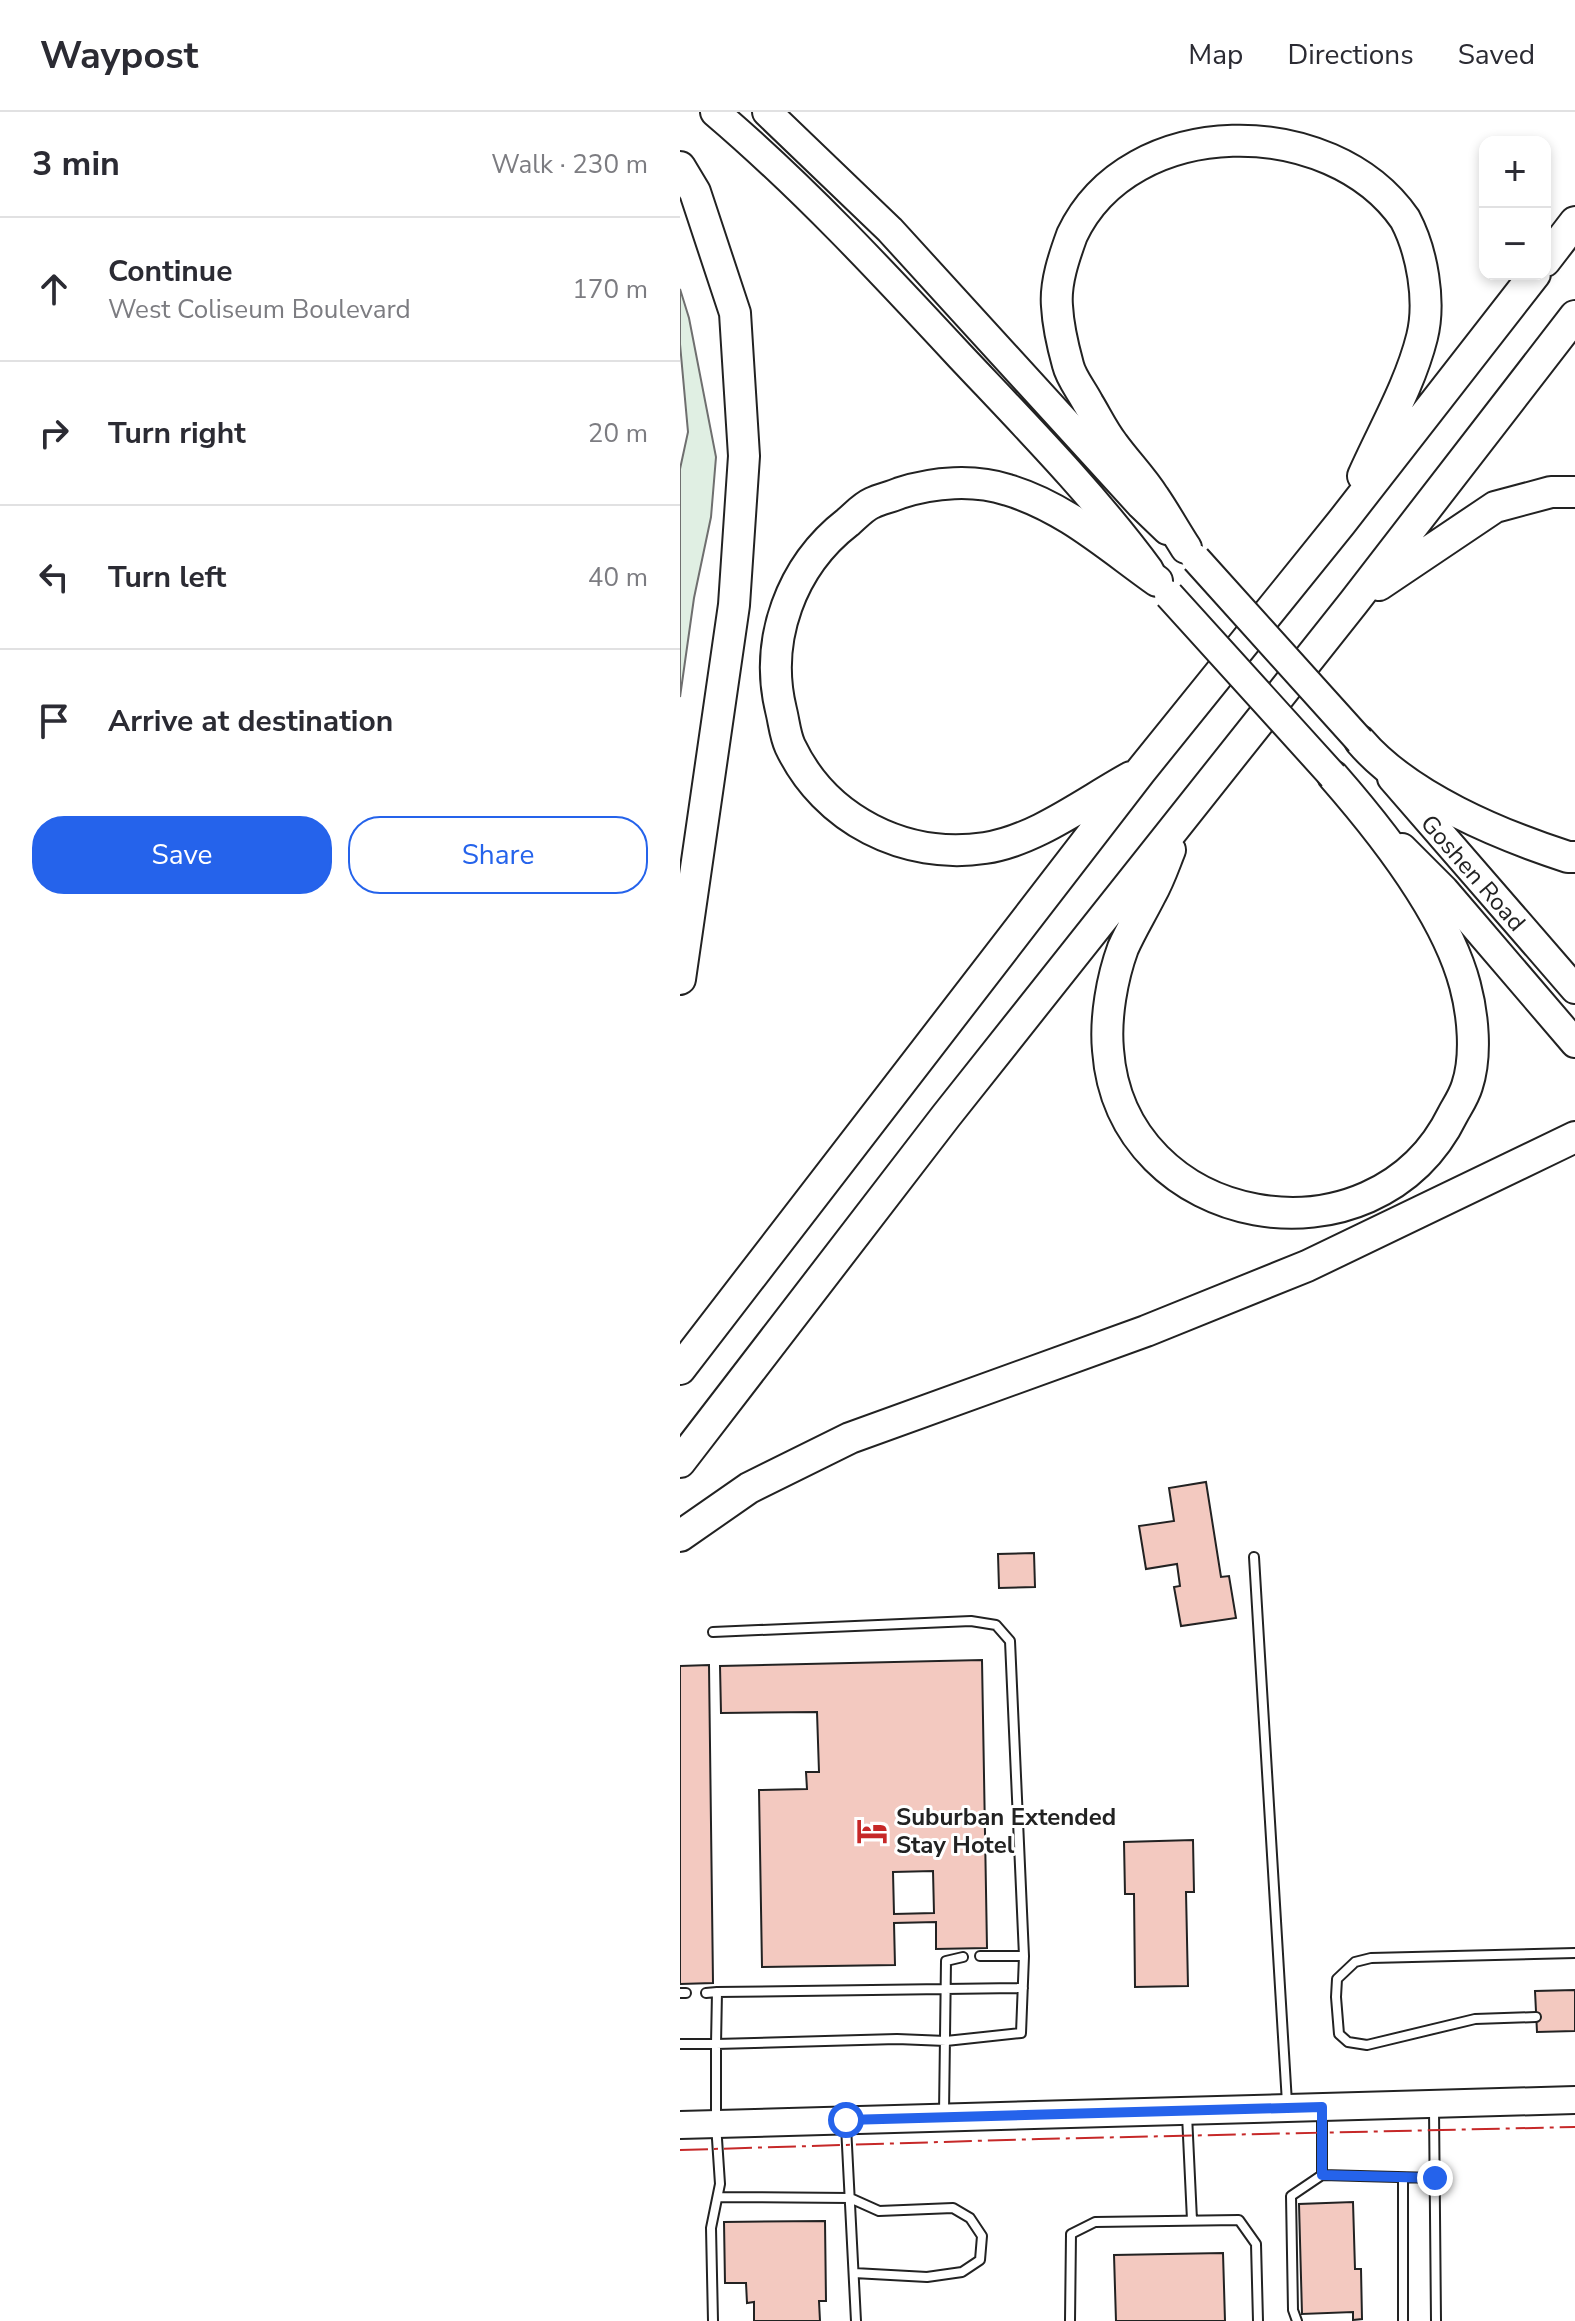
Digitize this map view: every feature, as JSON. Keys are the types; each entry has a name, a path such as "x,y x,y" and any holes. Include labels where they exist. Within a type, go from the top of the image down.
{"highway":[{"path":"715,112 874,264 1124,536 1163,588 1339,783 1444,890 1575,1043"},
{"name":"Goshen Road","path":"767,112 890,230 1141,505 1191,553 1366,748 1575,989"},
{"path":"1191,553 1153,495 1111,442 1068,369 1057,304 1064,258 1081,212 1112,174 1146,148 1189,129 1232,120 1282,124 1322,138 1364,165 1392,197 1414,235 1425,280 1423,335 1406,381 1341,523"},
{"path":"680,167 695,192 735,313 744,456 734,605 680,979"},
{"path":"1551,253 1575,222"},
{"path":"680,1369 1140,772 1341,523 1530,280"},
{"path":"680,1462 946,1116 1354,602 1575,316"},
{"path":"1140,772 1038,831 988,848 943,852 891,838 850,819 815,786 789,744 778,696 775,652 785,610 804,569 832,534 871,504 919,487 966,483 1006,489 1047,505 1081,525 1163,588"},
{"path":"1354,602 1495,507 1551,492 1575,492"},
{"path":"1366,748 1426,794 1507,837 1575,857"},
{"path":"1185,815 1153,890 1123,949 1111,997 1107,1048 1114,1089 1139,1141 1179,1178 1224,1202 1276,1214 1328,1210 1374,1196 1415,1168 1447,1127 1467,1086 1473,1043 1465,984 1431,904 1339,783"},
{"path":"680,1536 749,1488 850,1438 1146,1331 1307,1266 1575,1137"}],"main road":[{"path":"680,2125 1575,2100"}],"lane":[{"path":"1254,1557 1288,2108"},
{"path":"680,2044 897,2039 946,2041 1021,2033 1024,1956 1010,1641 996,1625 971,1621 713,1632"},
{"path":"1536,2017 1475,2019 1377,2043 1348,2042 1339,2034 1337,1979 1355,1962 1371,1958 1575,1953"},
{"path":"980,1956 1024,1956"},
{"path":"944,2117 946,1961 963,1957"},
{"path":"706,1993 1023,1988"},
{"path":"713,2321 711,2228 720,2184 716,2124 717,1992"},
{"path":"1434,2104 1436,2321"},
{"path":"1322,2107 1322,2175"},
{"path":"1187,2111 1192,2220"},
{"path":"846,2120 856,2321"},
{"path":"1297,2321 1293,2310 1291,2196 1322,2175 1435,2178"},
{"path":"1403,2178 1403,2321"},
{"path":"718,2197 850,2198 879,2211 953,2208 970,2218 982,2236 980,2260 962,2272 927,2277 854,2273"},
{"path":"1070,2321 1071,2234 1095,2222 1192,2220 1239,2220 1256,2244 1258,2321"}],"green space":[{"path":"680,289 689,318 716,457 711,517 694,598 680,697 680,469 688,432 680,344"}],"building":[{"path":"1206,1482 1221,1577 1229,1576 1236,1618 1181,1626 1174,1587 1180,1586 1177,1564 1146,1569 1139,1526 1174,1521 1169,1488"},
{"path":"1034,1553 1035,1587 999,1588 998,1554"},
{"name":"Suburban Extended Stay Hotel","path":"982,1660 987,1948 936,1949 936,1922 894,1923 895,1965 762,1967 759,1790 807,1789 806,1772 819,1772 817,1712 721,1713 720,1666","holes":["933,1871 934,1913 894,1914 893,1872"]},
{"path":"709,1665 713,1983 680,1984 680,1666"},
{"path":"1193,1840 1194,1892 1186,1892 1188,1986 1135,1987 1134,1894 1125,1894 1124,1842"},
{"path":"1575,1990 1575,2031 1537,2032 1535,1991"},
{"path":"1353,2202 1355,2269 1361,2269 1362,2319 1353,2320 1353,2312 1302,2314 1299,2204"},
{"path":"825,2221 826,2301 819,2301 820,2321 754,2321 754,2302 747,2303 746,2283 725,2283 724,2222"},
{"path":"1223,2253 1225,2321 1116,2321 1114,2255"}],"power":[{"path":"680,2150 1575,2127"}],"place":[{"name":"Suburban Extended Stay Hotel","path":"872,1831"}],"route":[{"path":"846,2120 1322,2107 1322,2175 1435,2178"}]}
